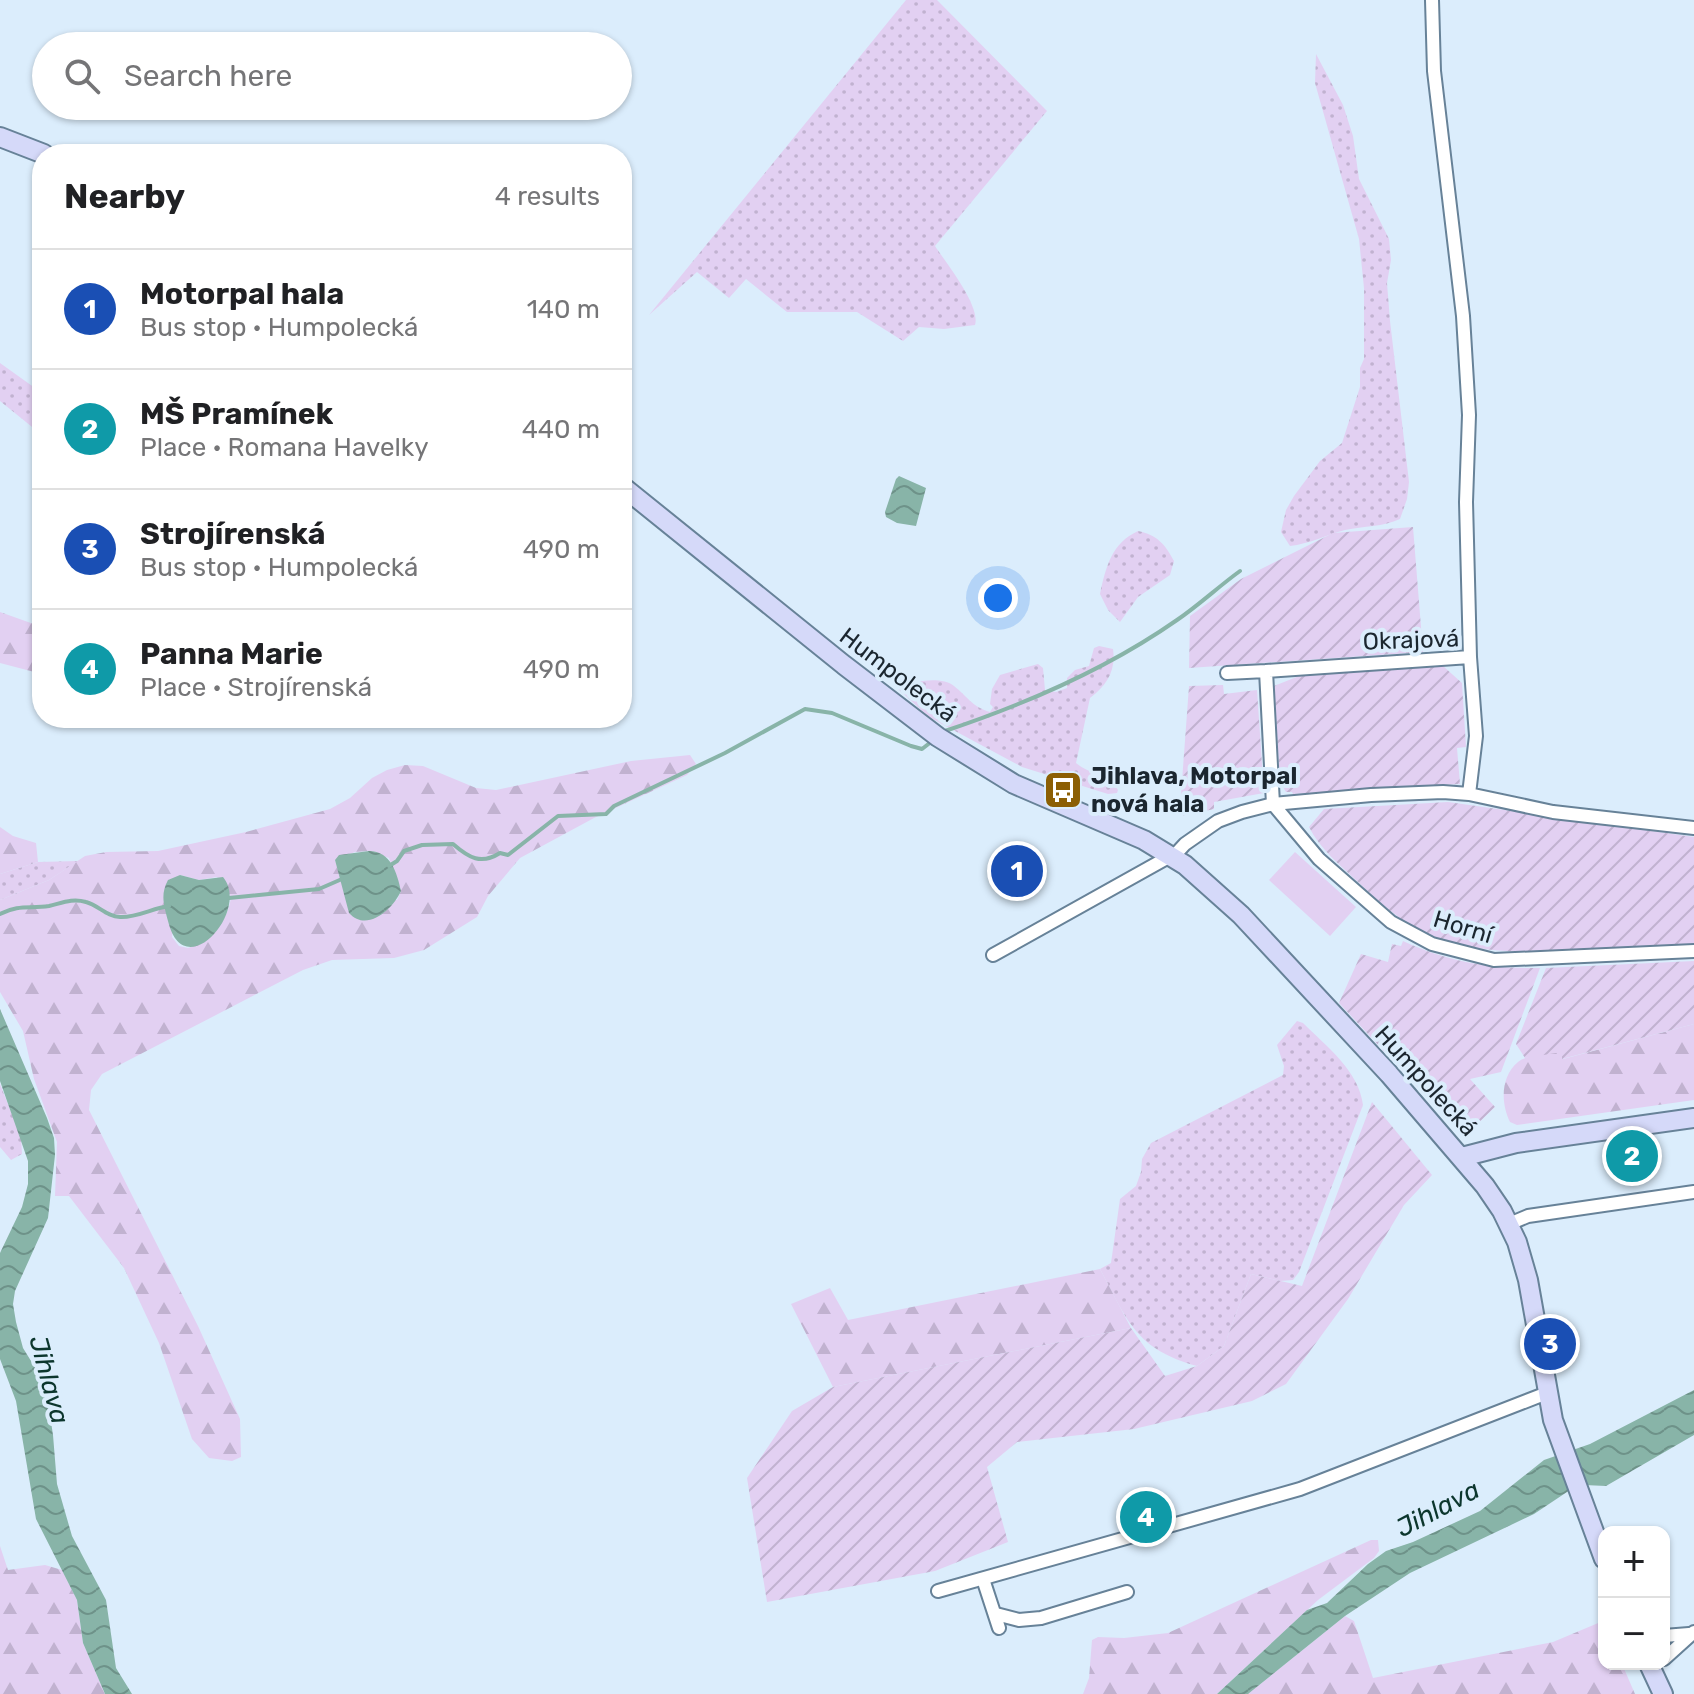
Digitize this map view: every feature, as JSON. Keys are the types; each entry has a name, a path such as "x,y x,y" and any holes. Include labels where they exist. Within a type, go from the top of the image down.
{"main road":[{"path":"0,137 32,149"},
{"name":"Humpolecká","path":"632,494 938,737 1014,784 1144,840 1173,857 1241,915 1389,1074 1462,1157 1509,1224 1528,1280 1557,1435 1598,1543"},
{"path":"1462,1157 1516,1143 1694,1118"},
{"path":"1657,1670 1663,1694"}],"street":[{"path":"1432,0 1434,71 1464,330 1469,415 1466,502 1470,657"},
{"name":"Okrajová","path":"1227,673 1470,657 1476,736 1469,794"},
{"path":"1266,671 1273,804"},
{"path":"993,955 1173,857 1185,844 1218,821 1273,804 1443,792 1469,794 1553,812 1694,828"},
{"name":"Horní","path":"1273,804 1294,833 1331,870 1391,922 1432,944 1494,960 1694,951"},
{"path":"1509,1224 1528,1216 1694,1192"},
{"path":"938,1591 1300,1489 1547,1393"},
{"path":"983,1579 999,1628"},
{"path":"996,1614 1019,1620 1041,1618 1127,1592"},
{"path":"1670,1635 1691,1633"},
{"path":"1670,1652 1691,1633"}],"green space":[{"path":"906,0 937,0 1047,111 935,246 968,296 975,325 944,329 919,327 903,341 857,312 787,312 746,279 729,298 697,272 649,315"},
{"path":"1316,54 1343,105 1353,136 1359,179 1389,239 1391,260 1387,283 1390,321 1409,482 1400,519 1345,530 1290,546 1281,532 1286,510 1320,461 1342,443 1360,387 1360,368 1364,359 1364,288 1359,239 1315,83"},
{"path":"0,363 32,386 32,427 0,401"},
{"path":"1413,527 1423,652 1189,668 1190,616 1241,579 1333,533"},
{"path":"1138,531 1160,541 1174,561 1170,575 1138,597 1120,622 1108,610 1100,594 1116,549"},
{"path":"0,612 32,623 32,671 0,663"},
{"path":"1094,648 1113,649 1112,671 1106,683 1090,698 1076,763 1110,781 1117,793 1108,794 1022,767 929,717 896,687 941,681 954,686 974,704 990,712 993,707 990,704 992,689 1000,675 1038,664 1043,668 1045,690 1056,692 1067,688 1067,678 1075,670 1089,666"},
{"path":"1443,666 1462,683 1466,747 1457,748 1460,784 1286,792 1280,782 1274,686 1299,676"},
{"path":"1223,685 1224,694 1257,690 1264,793 1214,802 1214,809 1183,816 1181,795 1189,686"},
{"path":"690,755 696,764 687,775 594,818 520,858 488,896 477,917 424,950 394,958 332,960 303,970 102,1074 91,1090 89,1110 198,1326 240,1419 241,1457 232,1461 209,1458 192,1439 159,1343 124,1268 69,1196 55,1196 57,1142 34,1079 23,1031 0,992 0,900 49,880 85,856 106,852 158,851 246,832 330,809 350,798 372,778 405,765 423,766 476,788 496,790 631,761","holes":["369,851 389,858 401,891 397,900 341,879 335,860 355,852","180,875 199,880 217,877 231,897 217,929 188,948 179,946 172,937"]},
{"path":"1448,802 1694,837 1694,944 1592,951 1516,952 1447,942 1420,931 1365,889 1331,856 1309,827 1324,809"},
{"path":"0,827 13,836 36,843 38,862 0,874"},
{"path":"1295,852 1356,907 1330,936 1269,880"},
{"path":"78,861 49,880 0,900 0,874 38,862"},
{"path":"1403,941 1470,963 1540,968 1501,1072 1470,1079 1495,1107 1464,1137 1339,1003 1361,954 1388,962 1392,944 1401,946"},
{"path":"1694,961 1694,1024 1562,1059 1562,1052 1525,1058 1516,1044 1546,968"},
{"path":"1297,1021 1303,1023 1349,1070 1363,1105 1299,1272 1293,1280 1280,1281 1251,1274 1224,1346 1197,1366 1160,1351 1136,1331 1100,1269 1111,1263 1120,1199 1136,1186 1142,1159 1151,1143 1283,1075 1284,1066 1277,1045"},
{"path":"1694,1024 1694,1100 1517,1125 1510,1122 1505,1107 1505,1083 1512,1068 1522,1059 1562,1051 1563,1059"},
{"path":"0,1084 21,1137 22,1154 11,1160 0,1147"},
{"path":"1372,1102 1432,1175 1404,1205 1348,1299 1286,1384 1252,1401 1134,1429 1017,1442 987,1467 1008,1542 935,1571 767,1602 747,1478 792,1411 833,1387 1131,1328 1165,1376 1197,1366 1224,1346 1251,1274 1302,1286"},
{"path":"1100,1269 1131,1328 833,1387 791,1304 830,1288 848,1320"},
{"path":"1371,1540 1378,1540 1379,1551 1374,1558 1318,1600 1217,1694 1083,1694 1089,1678 1092,1640 1098,1637 1124,1638 1168,1633"},
{"path":"0,1546 8,1570 45,1565 62,1570 77,1600 83,1643 105,1694 0,1694"},
{"path":"1345,1616 1354,1621 1373,1678 1553,1642 1598,1623 1598,1670 1625,1670 1635,1694 1248,1694"}],"water":[{"path":"899,476 926,488 916,526 897,523 886,517 885,512"},
{"path":"369,851 388,859 401,891 386,911 364,921 349,913 335,860 339,855"},
{"path":"180,875 199,880 223,877 229,891 228,907 222,923 200,945 187,947 176,939 168,921 164,890 168,880"},
{"path":"0,1009 47,1118 54,1138 55,1155 48,1218 15,1291 13,1304 16,1322 23,1348 47,1396 57,1484 72,1536 106,1600 116,1668 132,1694 105,1694 83,1643 77,1600 36,1519 16,1401 0,1359 0,1253 22,1207 28,1184 28,1161 0,1081"},
{"path":"1694,1390 1694,1435 1606,1486 1584,1485 1570,1490 1534,1514 1410,1573 1345,1616 1248,1694 1217,1694 1307,1610 1327,1603 1386,1551 1480,1511 1544,1460 1590,1444"}],"waterway":[{"path":"945,731 1036,697 1094,670 1150,638 1240,571"},
{"path":"389,866 404,851 422,845 453,844 464,853 481,859 500,853 508,855 558,816 606,814 614,806 725,753 805,709 832,713 922,749 931,742"},
{"path":"229,898 319,889 342,879"},
{"path":"0,914 19,908 72,901 86,902 120,917 169,906"}],"place":[{"name":"Jihlava, Motorpal nová hala","path":"1063,790"},
{"name":"Motorpal hala","path":"1017,871"},
{"name":"MŠ Pramínek","path":"1632,1156"},
{"name":"Strojírenská","path":"1550,1344"},
{"name":"Panna Marie","path":"1146,1517"}],"water label":[{"name":"Jihlava","path":"49,1380"},
{"name":"Jihlava","path":"1438,1509"}]}
